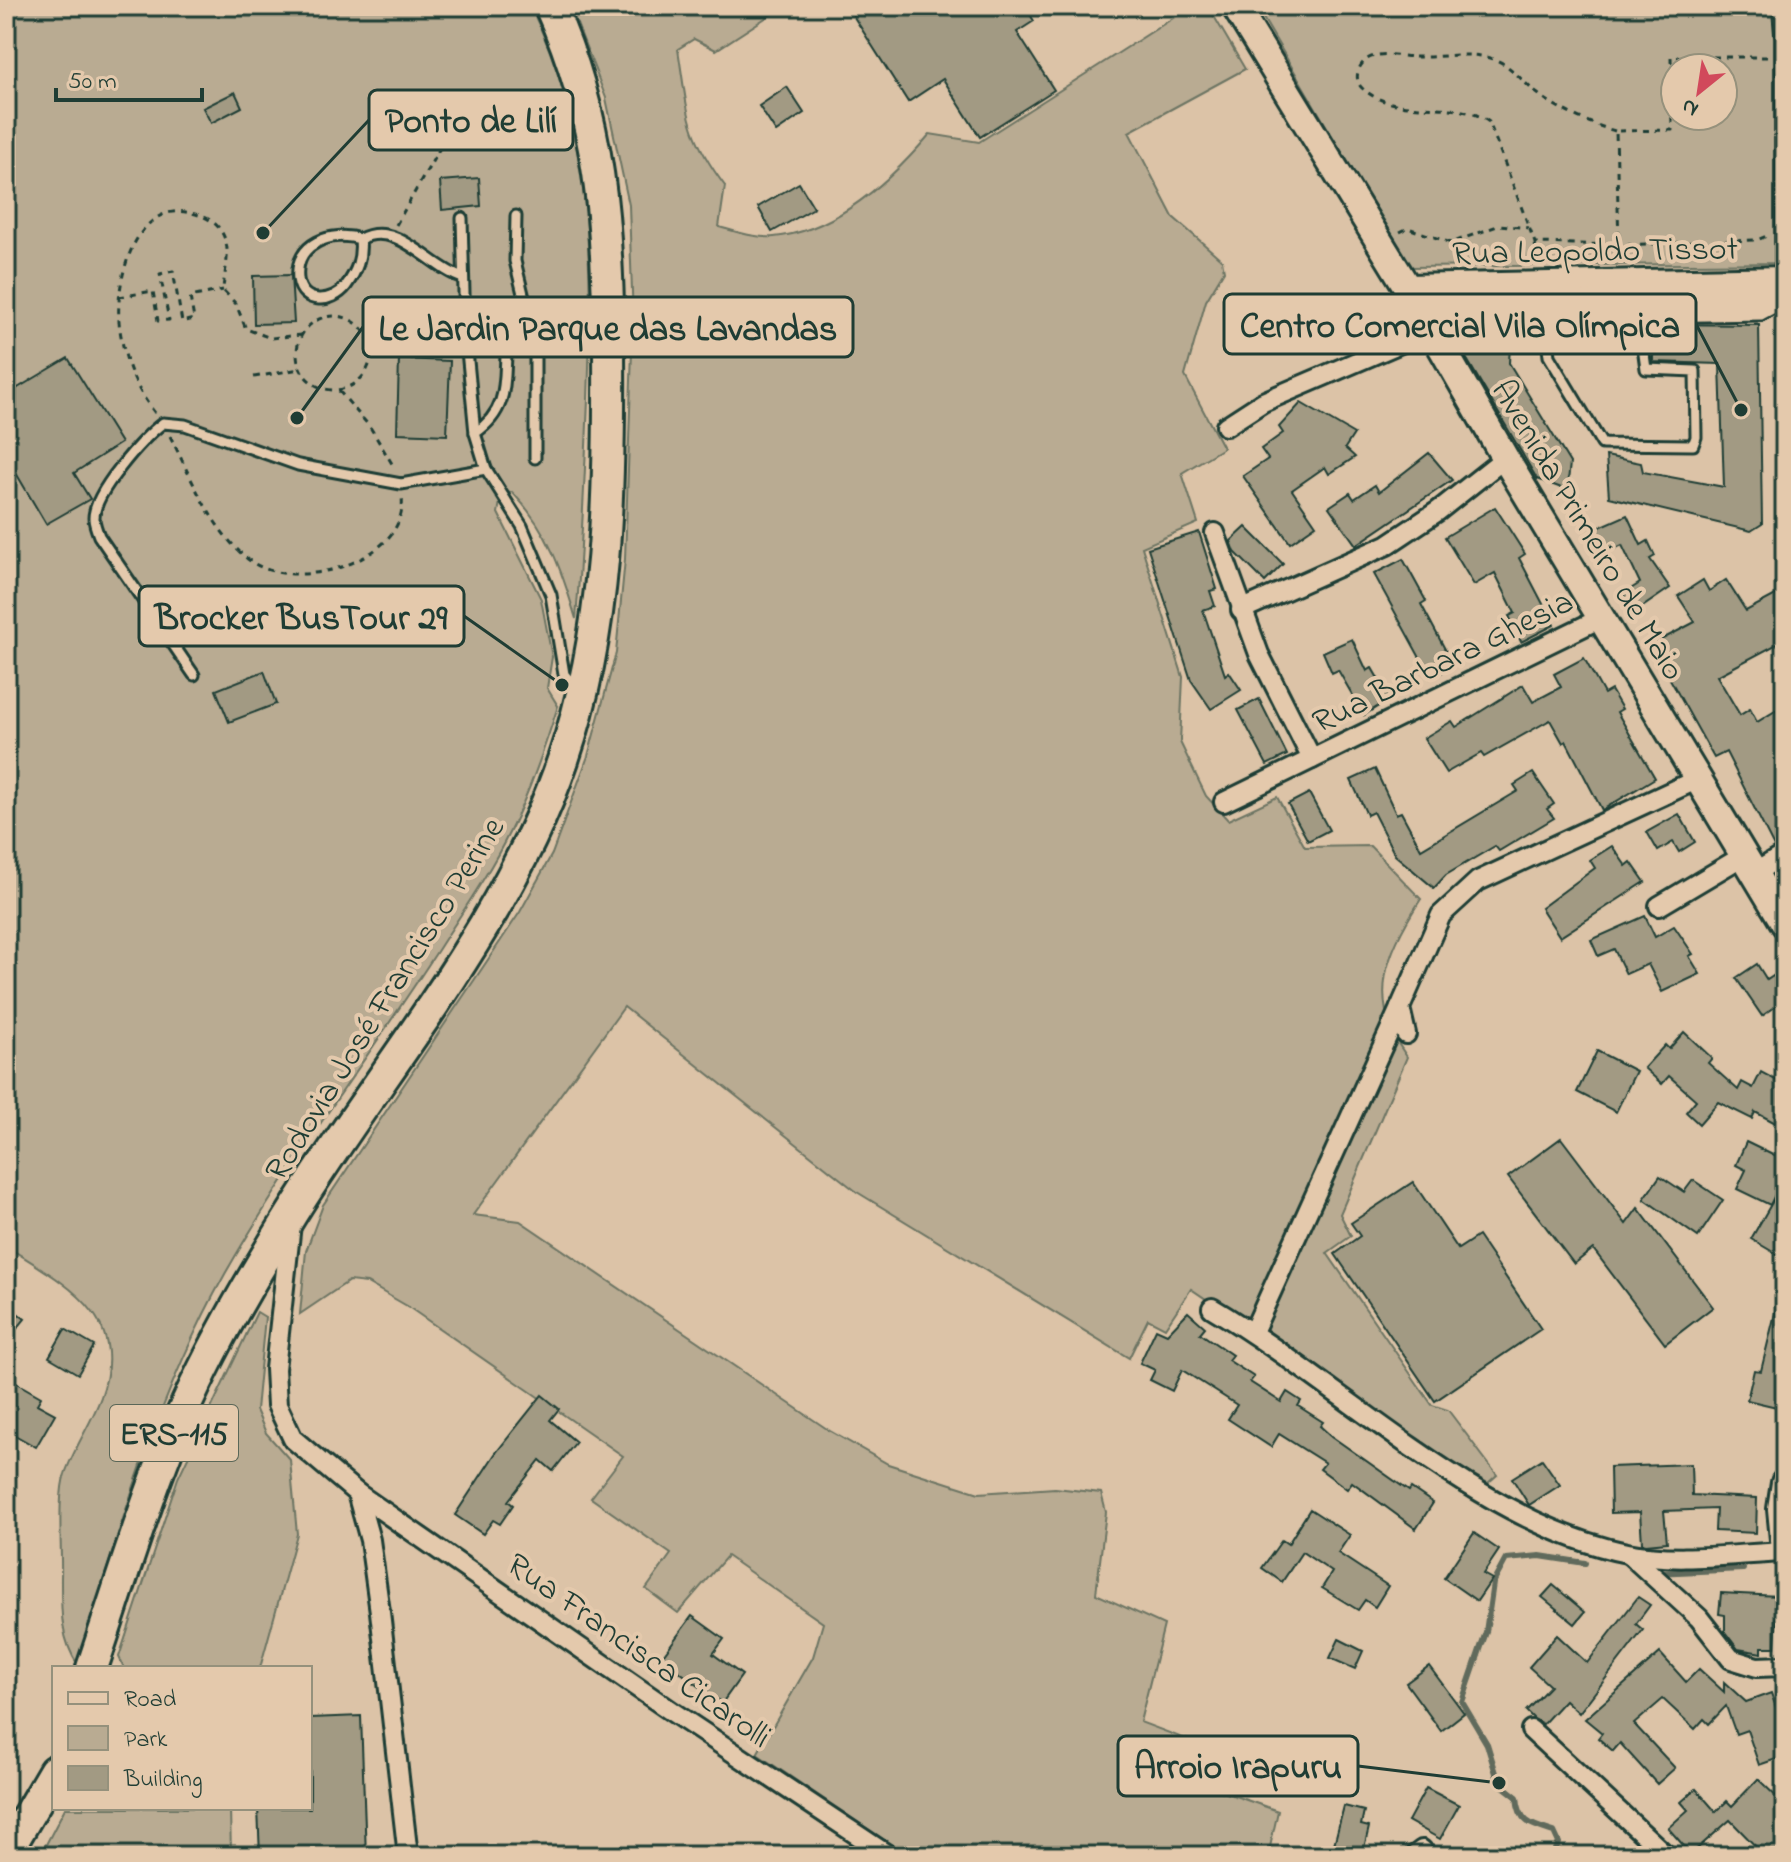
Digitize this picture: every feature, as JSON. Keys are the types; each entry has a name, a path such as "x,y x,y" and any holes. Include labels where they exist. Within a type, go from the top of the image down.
{"main road":[{"name":"Rodovia José Francisco Perine","path":"93,1666 162,1461 182,1416 242,1297 292,1213 497,903 545,811 581,696 602,580 607,494 608,265 604,199 592,127 584,94 550,6"},
{"name":"Avenida Primeiro de Maio","path":"1235,6 1412,296 1505,458 1785,924"},
{"path":"1785,1483 1781,1509 1785,1551"},
{"path":"6,1853 52,1774"}],"street":[{"name":"Rua Leopoldo Tissot","path":"1476,296 1544,313 1784,290"},
{"name":"Rua Leopoldo Tissot","path":"1412,296 1648,301"},
{"path":"1226,426 1263,402 1431,330"},
{"path":"1241,610 1387,545 1438,511 1505,458"},
{"path":"1215,533 1241,610 1268,674 1312,759"},
{"name":"Rua Barbara Ghesia","path":"1224,802 1601,618"},
{"path":"1253,1332 1441,915 1478,881 1698,779"},
{"path":"1659,906 1748,865 1785,854"},
{"path":"1400,1008 1406,1034"},
{"name":"Rua Francisca Cicarolli","path":"292,1213 275,1369 277,1405 293,1439 357,1493 674,1713 889,1856"},
{"path":"1212,1308 1253,1332 1401,1440 1512,1510 1576,1540 1629,1554 1688,1558 1785,1551"},
{"path":"357,1493 370,1540 408,1856"},
{"path":"1629,1554 1699,1618 1731,1659 1757,1667 1785,1666"},
{"path":"1531,1730 1667,1856"}],"lane":[{"path":"1778,6 1784,290"},
{"path":"516,216 515,261 535,343 535,458"},
{"path":"462,218 465,330 475,433 486,469 522,526 551,595 564,674 581,696"},
{"path":"360,239 357,267 343,290 332,299 317,300 306,293 298,282 299,268 313,244 325,236 338,234 360,239 369,234 396,237 439,268 463,278"},
{"path":"1544,313 1549,356 1602,444 1693,445 1696,437 1695,371 1646,369 1643,347 1648,301"},
{"path":"475,433 492,422 504,397 510,322 524,303"},
{"path":"194,675 99,536 94,518 98,501 144,437 163,423 185,425 298,465 401,484 486,469"}],"path":[{"path":"1767,71 1767,56 1671,57 1672,130 1616,131 1545,99 1497,60 1454,53 1369,57 1360,66 1356,78 1360,87 1373,95 1408,106 1479,114 1489,122 1535,243 1619,245 1757,240 1767,236"},
{"path":"1616,131 1619,245"},
{"path":"396,237 396,224 441,146"},
{"path":"223,290 229,261 221,230 204,216 182,210 160,214 143,228 125,271 119,297 119,328 133,382 163,423 215,520 249,560 274,573 328,572 369,553 390,535 404,511 401,484"},
{"path":"1379,242 1408,228 1451,243 1500,225 1529,228"},
{"path":"119,297 153,291 158,321 169,320 160,274 173,271 182,322 194,319 190,297 223,290"},
{"path":"223,290 236,304 246,329 271,338 301,335"},
{"path":"339,391 360,381 371,360 371,348 361,327 341,316 318,319 301,335 296,358 300,369 316,386 339,391 370,427 389,457"},
{"path":"371,348 386,335 465,330"},
{"path":"254,377 300,369"}],"green space":[{"path":"6,6 530,6 566,100 577,149 588,248 588,399 576,619 552,551 525,506 512,492 501,496 498,513 541,599 552,657 547,688 558,706 542,754 517,816 485,876 275,1191 201,1320 141,1465 78,1665 68,1645 62,1612 61,1496 69,1464 101,1397 108,1369 107,1344 100,1323 87,1305 50,1274 6,1246"},
{"path":"570,6 784,6 716,50 694,39 678,49 691,122 703,152 725,186 719,227 760,237 797,233 841,214 898,169 930,134 979,142 1192,6 1208,6 1245,69 1129,132 1173,217 1222,260 1224,271 1206,301 1185,376 1223,448 1182,473 1198,523 1142,547 1183,677 1180,742 1206,796 1228,820 1277,797 1305,847 1370,846 1421,899 1390,958 1384,996 1394,1036 1407,1057 1340,1214 1351,1236 1327,1253 1432,1405 1448,1410 1497,1475 1488,1483 1422,1445 1191,1289 1165,1328 1148,1319 1129,1358 857,1192 624,1007 473,1215 520,1221 830,1431 888,1464 979,1493 1055,1488 1101,1493 1106,1512 1096,1594 1164,1625 1140,1722 1204,1746 1195,1782 1278,1811 1268,1856 908,1856 757,1754 813,1657 823,1623 727,1556 678,1613 646,1589 671,1554 591,1498 623,1456 407,1306 367,1283 349,1281 300,1314 306,1251 323,1205 520,912 552,854 588,756 616,653 625,559 633,321 629,205 606,98"},
{"path":"1256,6 1785,6 1785,263 1409,267"},
{"path":"257,1312 265,1317 256,1410 266,1433 290,1460 297,1534 261,1666 123,1666 119,1657 178,1478"},
{"path":"64,1810 230,1810 231,1856 40,1856"}],"building":[{"path":"847,6 1025,6 1034,21 1017,32 1054,90 980,137 943,79 908,102"},
{"path":"787,87 804,113 776,132 759,106"},
{"path":"235,92 242,107 211,123 203,108"},
{"path":"479,178 481,206 442,210 440,181"},
{"path":"799,183 814,208 772,232 758,207"},
{"path":"291,275 294,323 254,324 253,276"},
{"path":"1653,324 1759,325 1762,524 1751,531 1609,497 1606,456 1641,463 1643,472 1724,487 1720,364 1653,362"},
{"path":"1511,326 1509,363 1570,463 1567,490 1537,479 1451,332"},
{"path":"68,358 121,443 74,473 90,499 46,524 6,456 6,395"},
{"path":"399,359 450,361 447,435 397,433"},
{"path":"1301,403 1354,434 1345,448 1355,457 1329,474 1325,467 1292,490 1316,525 1290,543 1243,476 1268,459 1261,449 1283,433 1279,427"},
{"path":"1429,453 1452,480 1356,545 1329,507 1350,493 1354,499 1375,485 1379,492"},
{"path":"1495,507 1525,554 1519,558 1554,625 1521,642 1509,616 1515,613 1495,573 1474,585 1445,537"},
{"path":"1627,515 1641,545 1648,541 1655,556 1650,559 1670,588 1635,612 1623,594 1640,583 1622,545 1604,554 1593,530"},
{"path":"1246,527 1283,564 1265,582 1235,552 1231,541"},
{"path":"1199,532 1217,589 1210,591 1215,606 1203,610 1225,675 1229,672 1241,690 1211,709 1191,680 1148,548"},
{"path":"1403,559 1426,601 1421,604 1454,666 1431,678 1374,574"},
{"path":"1703,580 1709,591 1726,580 1746,611 1785,590 1785,640 1717,676 1740,715 1750,709 1757,722 1785,705 1785,842 1774,847 1726,752 1714,758 1651,645 1695,622 1678,596"},
{"path":"1352,639 1367,671 1372,668 1390,699 1364,715 1338,670 1332,673 1323,652"},
{"path":"1584,658 1604,694 1611,690 1622,709 1617,712 1655,778 1602,810 1566,741 1563,743 1550,720 1484,757 1481,753 1446,773 1424,738 1452,721 1456,727 1523,685 1533,702 1561,687 1554,674"},
{"path":"264,671 276,704 229,722 216,690"},
{"path":"1259,699 1287,755 1267,765 1238,710"},
{"path":"1375,769 1396,814 1401,812 1421,849 1518,791 1514,785 1533,773 1554,804 1547,809 1554,818 1499,851 1495,846 1446,875 1434,888 1395,855 1373,812 1367,815 1351,780"},
{"path":"1309,793 1329,830 1308,841 1288,804"},
{"path":"1679,814 1695,842 1679,852 1673,842 1658,851 1647,832"},
{"path":"1612,846 1626,866 1631,862 1645,882 1560,937 1541,908 1595,868 1590,860"},
{"path":"1645,916 1655,937 1674,926 1693,954 1689,956 1700,974 1662,992 1648,964 1626,974 1614,949 1598,956 1591,940"},
{"path":"1757,964 1767,980 1785,968 1785,1000 1762,1016 1736,978"},
{"path":"1684,1032 1712,1058 1708,1063 1738,1090 1742,1082 1753,1088 1761,1072 1785,1085 1785,1128 1755,1112 1752,1119 1718,1102 1699,1124 1686,1112 1696,1100 1669,1076 1662,1084 1644,1068 1665,1045 1669,1049"},
{"path":"1597,1051 1636,1071 1616,1112 1577,1092"},
{"path":"1561,1138 1626,1224 1638,1208 1713,1307 1665,1344 1593,1249 1574,1264 1508,1177"},
{"path":"1746,1142 1785,1161 1785,1174 1770,1205 1737,1189 1746,1170 1736,1165"},
{"path":"1660,1176 1684,1192 1693,1180 1723,1200 1698,1237 1644,1199"},
{"path":"1785,1180 1785,1259 1751,1239"},
{"path":"1413,1182 1458,1249 1478,1236 1541,1329 1435,1401 1335,1254 1360,1236 1351,1223"},
{"path":"1779,1297 1785,1298 1785,1409 1747,1400 1754,1370 1761,1371"},
{"path":"6,1304 25,1319 6,1342"},
{"path":"1188,1312 1205,1327 1200,1333 1232,1355 1228,1360 1254,1377 1250,1382 1281,1402 1287,1392 1301,1401 1298,1406 1323,1422 1320,1426 1331,1436 1409,1491 1411,1488 1433,1503 1416,1529 1352,1482 1347,1489 1320,1469 1325,1463 1279,1434 1271,1447 1228,1419 1237,1405 1182,1370 1172,1391 1150,1380 1155,1370 1140,1363 1156,1329 1167,1334"},
{"path":"65,1329 94,1346 78,1374 49,1357"},
{"path":"6,1377 41,1397 37,1404 55,1414 36,1447 6,1430"},
{"path":"542,1395 559,1409 550,1420 576,1442 553,1471 540,1460 508,1501 513,1505 500,1524 493,1520 483,1534 455,1515 495,1454"},
{"path":"1542,1459 1560,1485 1529,1505 1512,1478"},
{"path":"1691,1464 1692,1495 1757,1498 1756,1533 1715,1531 1716,1509 1664,1511 1667,1542 1646,1544 1642,1543 1640,1512 1611,1513 1610,1467"},
{"path":"1310,1509 1350,1535 1338,1553 1388,1586 1375,1607 1365,1600 1358,1610 1322,1588 1332,1572 1302,1552 1282,1582 1262,1568 1282,1540 1288,1544"},
{"path":"1474,1533 1499,1550 1483,1574 1492,1579 1477,1601 1444,1578"},
{"path":"1553,1585 1585,1612 1575,1624 1542,1597"},
{"path":"1721,1593 1778,1596 1775,1647 1762,1647 1762,1653 1738,1649 1725,1632 1725,1615 1719,1614"},
{"path":"1638,1597 1650,1605 1636,1624 1643,1630 1579,1713 1565,1700 1543,1724 1534,1719 1526,1711 1550,1686 1529,1667 1557,1635 1587,1663"},
{"path":"692,1616 724,1639 713,1654 742,1675 722,1703 661,1658"},
{"path":"1339,1639 1363,1651 1355,1669 1330,1658"},
{"path":"1660,1653 1686,1682 1699,1669 1724,1692 1724,1682 1746,1702 1771,1693 1782,1725 1785,1724 1785,1756 1759,1765 1747,1730 1736,1734 1726,1706 1709,1724 1704,1719 1695,1729 1663,1699 1634,1724 1675,1768 1657,1784 1620,1743 1613,1751 1598,1738 1602,1733 1585,1719"},
{"path":"1429,1666 1464,1713 1441,1731 1406,1683"},
{"path":"361,1716 366,1856 260,1856 258,1810 312,1810 312,1718"},
{"path":"1758,1779 1785,1805 1785,1856 1765,1856 1730,1820 1691,1854 1668,1828 1688,1810 1681,1802 1696,1789 1716,1812 1727,1801 1732,1806"},
{"path":"1426,1788 1459,1805 1440,1839 1408,1821"},
{"path":"1344,1806 1364,1811 1361,1825 1369,1827 1364,1848 1377,1851 1376,1856 1331,1856"}],"waterway":[{"path":"1553,1856 1559,1843 1554,1832 1528,1822 1520,1812 1517,1797 1499,1783 1487,1744 1462,1702 1486,1632 1493,1583 1506,1559 1540,1556 1585,1563"},
{"path":"1656,1573 1743,1569"}],"place":[{"name":"Ponto de Lilí","path":"263,233"},
{"name":"Centro Comercial Vila Olímpica","path":"1741,410"},
{"name":"Le Jardin Parque das Lavandas","path":"297,418"},
{"name":"Brocker BusTour 29","path":"562,685"},
{"name":"Arroio Irapuru","path":"1499,1783"}]}
